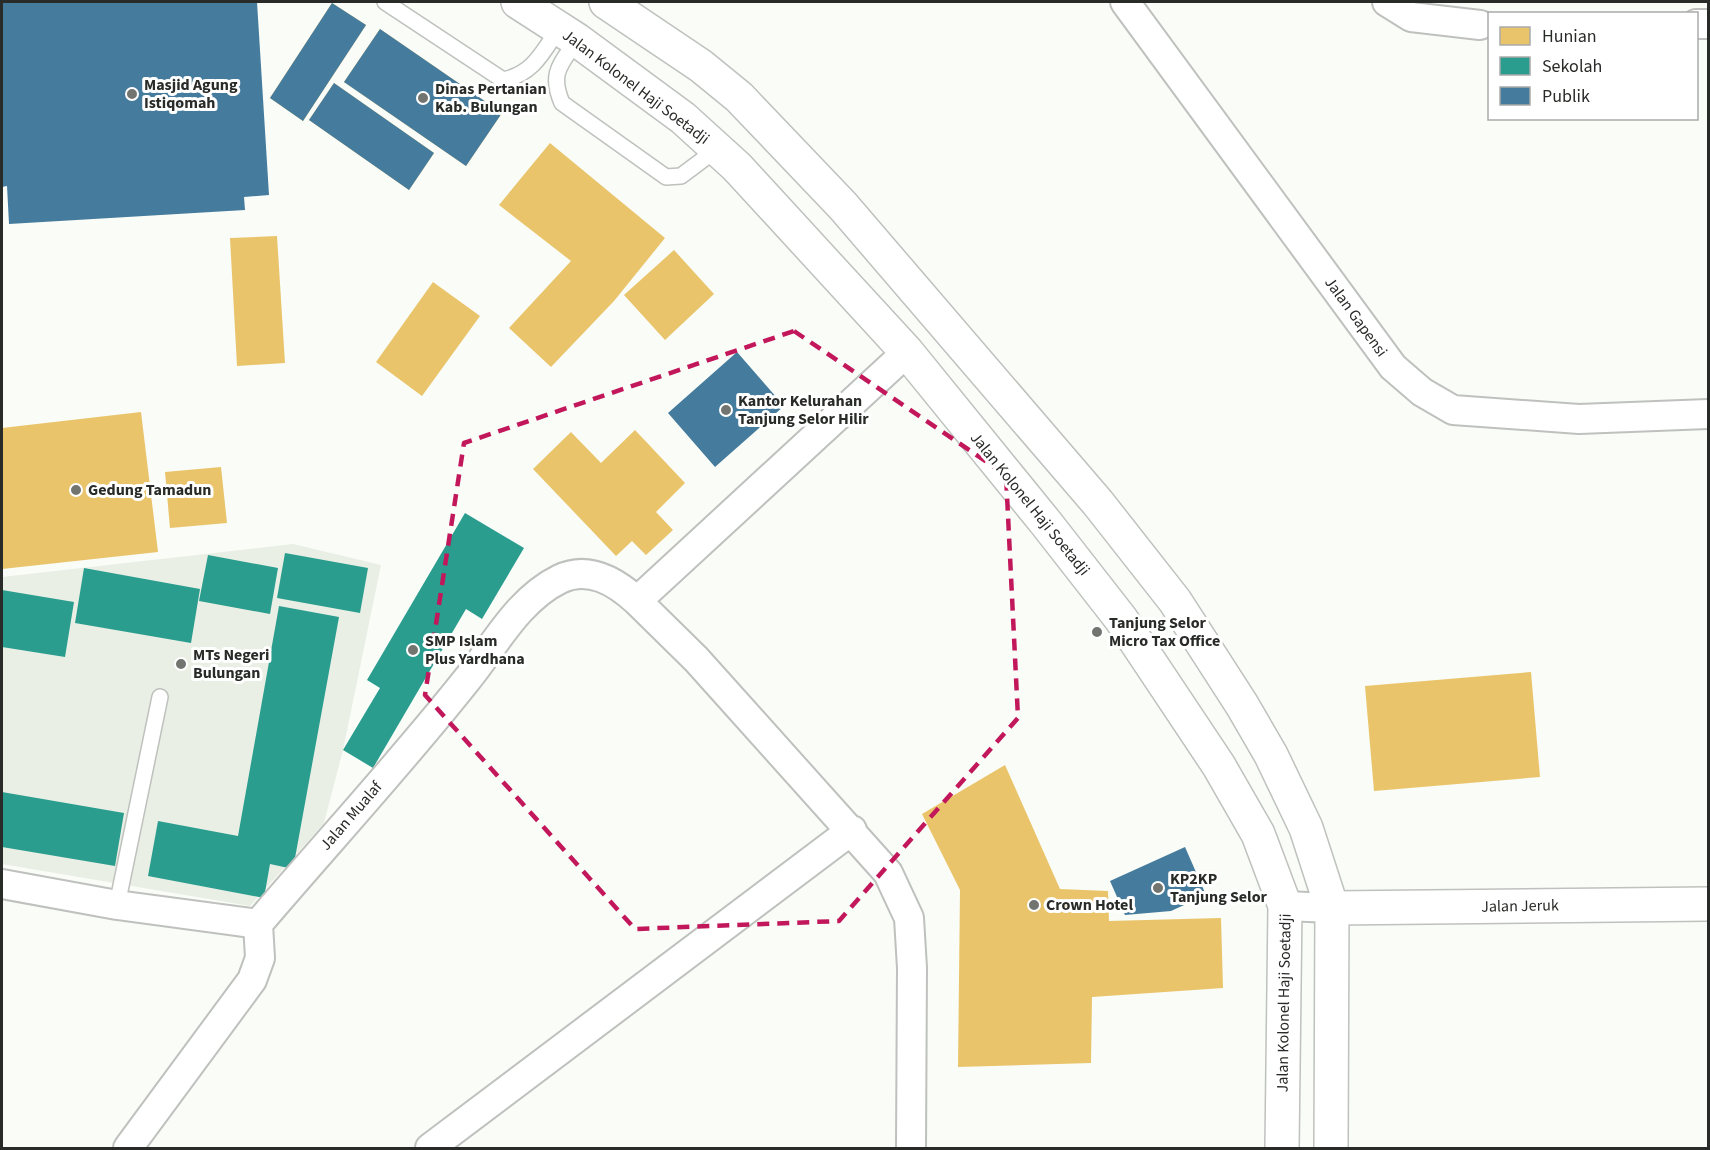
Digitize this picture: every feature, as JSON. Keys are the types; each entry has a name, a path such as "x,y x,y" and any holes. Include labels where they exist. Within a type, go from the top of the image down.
{"main road":[{"name":"Jalan Kolonel Haji Soetadji","path":"518,2 568,34 683,118 717,148 907,352 1121,620 1219,766 1258,834 1285,906 1282,1149"},
{"path":"606,2 701,66 761,120 843,206 1098,503 1175,601 1248,715 1271,755 1306,828 1332,908 1331,1149"},
{"name":"Jalan Jeruk","path":"1332,908 1708,904"}],"street":[{"name":"Jalan Gapensi","path":"1125,2 1393,367 1422,392 1453,410 1508,416 1579,419 1708,414"},
{"path":"1387,2 1411,17 1483,17"},
{"path":"638,601 907,352"},
{"name":"Jalan Mualaf","path":"258,924 466,682 504,629 544,588 562,578 579,575 598,576 616,582 696,659 852,830 888,873 909,918 912,968 911,1149"},
{"path":"430,1149 852,830"},
{"path":"2,884 117,905 258,924 260,958 252,980 128,1149"},
{"path":"1285,906 1332,908"}],"lane":[{"path":"385,2 503,80 519,76 534,66 568,34"},
{"path":"568,34 555,76 556,89 562,103 666,177 681,176 717,148"},
{"path":"117,905 160,697"}],"highlighted area":[{"path":"794,331 1006,475 1018,718 839,921 635,929 425,695 464,443"}],"shaded area":[{"name":"MTs Negeri Bulungan","path":"293,544 381,565 343,750 324,823 250,906 2,864 2,577"}],"building: Hunian":[{"path":"332,3 366,25 303,121 270,98"},
{"name":"Dinas Pertanian Kab. Bulungan","path":"380,29 502,113 466,166 344,82"},
{"name":"Dinas Pertanian Kab. Bulungan","path":"334,83 434,153 409,190 309,120"},
{"path":"550,143 665,238 614,301 551,367 509,328 571,261 499,205"},
{"path":"277,236 285,363 237,366 230,238"},
{"path":"674,250 714,294 665,340 624,295"},
{"path":"433,282 480,316 422,396 376,362"},
{"name":"Gedung Tamadun","path":"141,412 158,552 2,569 2,428"},
{"path":"635,430 685,483 656,512 673,530 646,555 632,541 616,556 533,469 571,432 601,463"},
{"path":"221,467 227,523 170,528 165,472"},
{"path":"1531,672 1540,777 1374,791 1365,686"},
{"name":"Crown Hotel","path":"1005,765 1060,889 1108,891 1109,921 1221,918 1223,988 1092,997 1091,1063 958,1067 960,890 922,814"}],"building: Sekolah":[{"name":"SMP Islam Plus Yardhana","path":"465,513 524,548 482,619 466,609 373,768 343,750 380,688 367,680"},
{"path":"285,553 368,568 360,613 277,598"},
{"path":"208,555 278,568 270,614 199,601"},
{"path":"84,568 200,589 191,643 75,623"},
{"path":"2,590 74,602 65,657 2,647"},
{"path":"279,606 339,617 293,869 270,864 264,898 148,876 158,821 238,836"},
{"path":"2,792 124,813 115,866 2,847"}],"building: Publik":[{"name":"Masjid Agung Istiqomah","path":"2,2 257,2 269,195 244,197 245,210 9,224 7,186 2,187"},
{"path":"332,3 366,25 303,121 270,98"},
{"name":"Dinas Pertanian Kab. Bulungan","path":"380,29 502,113 466,166 344,82"},
{"name":"Dinas Pertanian Kab. Bulungan","path":"334,83 434,153 409,190 309,120"},
{"name":"Kantor Kelurahan Tanjung Selor Hilir","path":"737,352 784,406 715,467 668,413"},
{"name":"KP2KP Tanjung Selor","path":"1185,847 1206,895 1171,911 1125,915 1110,881"}],"place":[{"name":"Masjid Agung Istiqomah","path":"132,94"},
{"name":"Dinas Pertanian Kab. Bulungan","path":"423,98"},
{"name":"Kantor Kelurahan Tanjung Selor Hilir","path":"726,410"},
{"name":"Gedung Tamadun","path":"76,490"},
{"name":"Tanjung Selor Micro Tax Office","path":"1097,632"},
{"name":"SMP Islam Plus Yardhana","path":"413,650"},
{"name":"MTs Negeri Bulungan","path":"181,664"},
{"name":"KP2KP Tanjung Selor","path":"1158,888"},
{"name":"Crown Hotel","path":"1034,905"}]}
